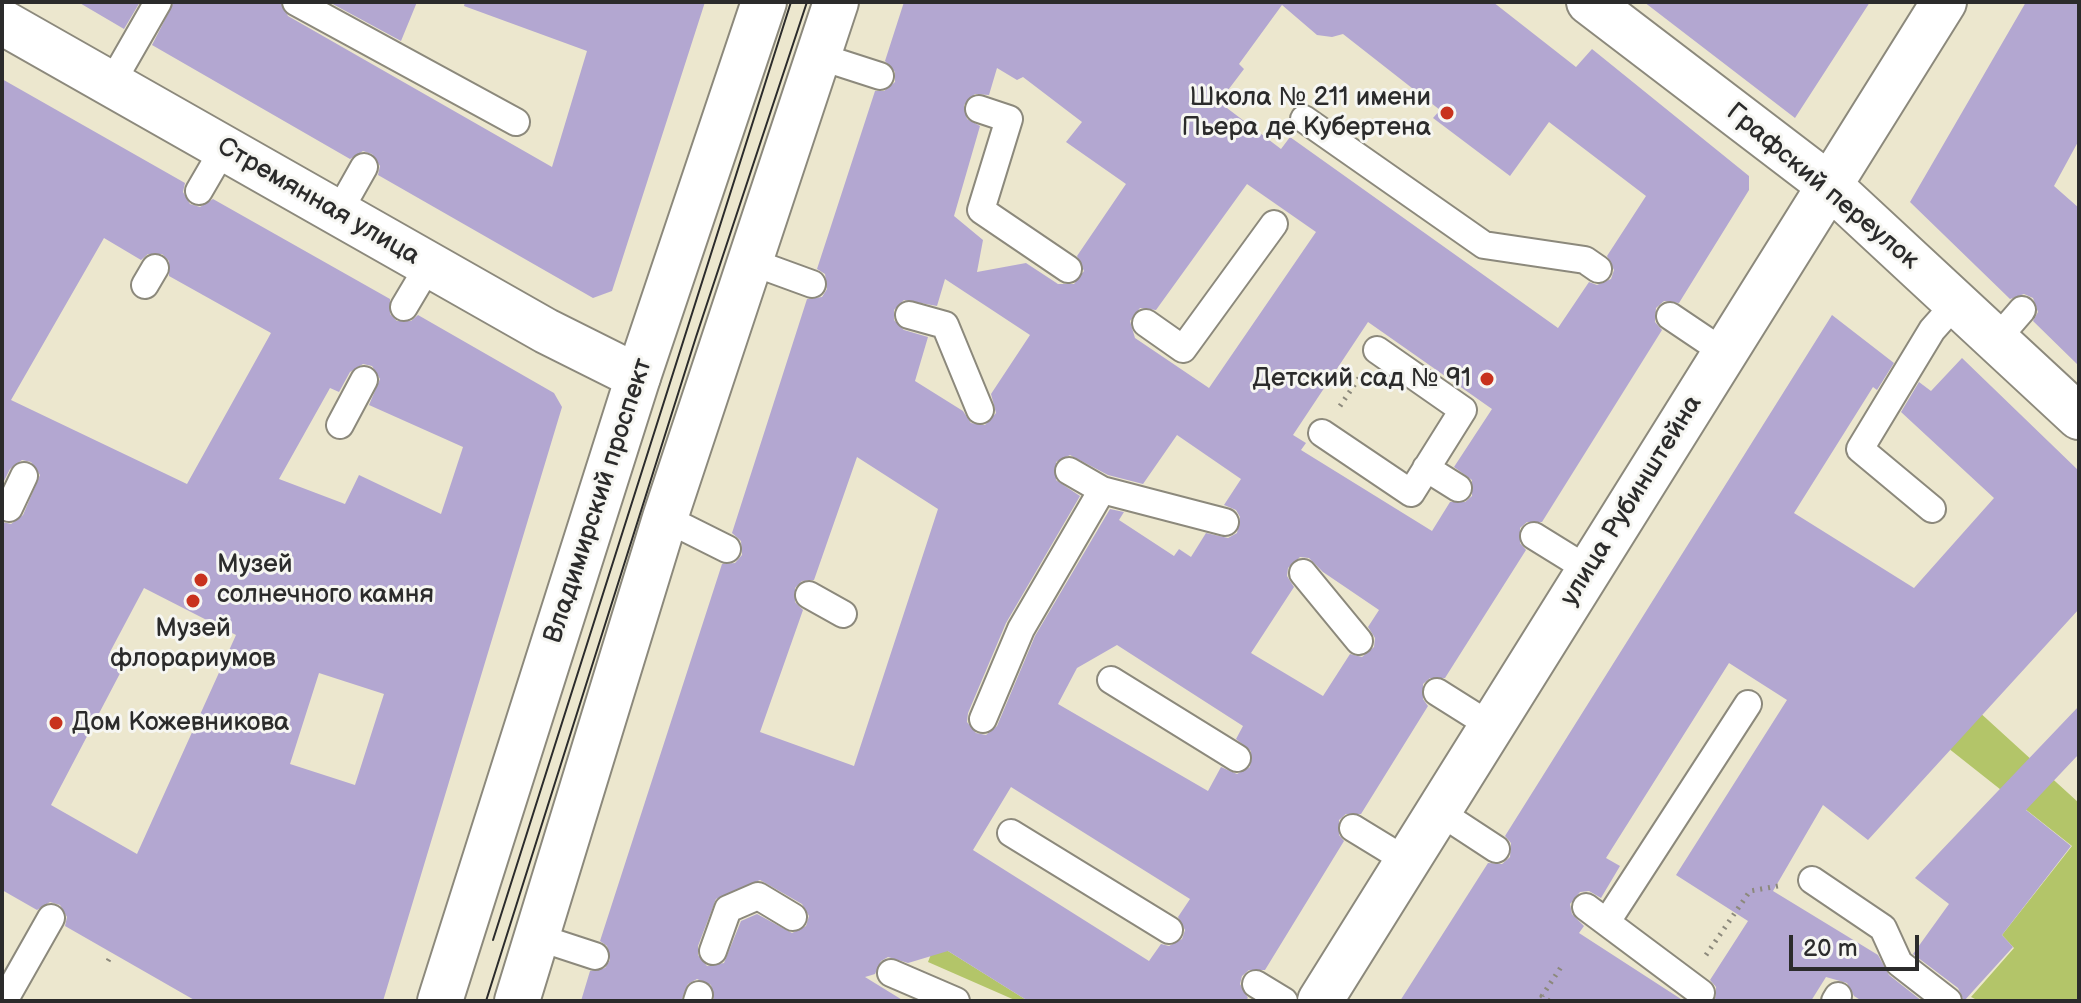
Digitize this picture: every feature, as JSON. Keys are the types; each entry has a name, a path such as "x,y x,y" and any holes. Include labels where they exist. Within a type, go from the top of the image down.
{"street":[{"path":"517,1001 665,518 836,2"},
{"name":"Графский переулок","path":"1589,2 1830,186 1956,303 2009,325 2079,417"},
{"name":"улица Рубинштейна","path":"1320,1001 1944,2"},
{"name":"Владимирский проспект","path":"440,1001 757,4"},
{"name":"Стремянная улица","path":"5,29 111,84 580,350 638,377"}],"lane":[{"path":"111,84 158,2"},
{"path":"296,2 416,78 516,122"},
{"path":"818,56 880,76"},
{"path":"979,109 1009,119 981,210 1068,269"},
{"path":"1304,119 1484,245 1585,260 1598,269"},
{"path":"199,191 224,148"},
{"path":"338,213 364,167"},
{"path":"1146,323 1183,349 1274,224"},
{"path":"749,261 812,284"},
{"path":"404,307 429,265"},
{"path":"1932,509 1860,449 1932,330 1956,303"},
{"path":"909,315 945,325 980,410"},
{"path":"1670,316 1725,353"},
{"path":"1322,433 1411,493 1463,410 1377,350"},
{"path":"340,425 364,380"},
{"path":"1426,468 1458,488"},
{"path":"1069,471 1102,490 1225,522"},
{"path":"9,508 24,476"},
{"path":"983,719 1021,629 1102,490"},
{"path":"665,518 727,549"},
{"path":"1534,536 1589,570"},
{"path":"1303,573 1359,641"},
{"path":"809,595 843,614"},
{"path":"1111,680 1237,758"},
{"path":"1437,692 1491,726"},
{"path":"1694,988 1597,913 1748,704"},
{"path":"1438,811 1496,849"},
{"path":"1353,828 1407,861"},
{"path":"1011,833 1169,930"},
{"path":"1812,880 1883,928 1899,963 1948,1001"},
{"path":"713,951 728,909 758,896 793,917"},
{"path":"4,1001 51,918"},
{"path":"537,937 595,956"},
{"path":"891,973 956,1001"},
{"path":"1256,984 1284,1001"}],"path":[{"path":"1322,433 1377,350"},
{"path":"1694,988 1750,891 1812,880"},
{"path":"108,961 112,954"},
{"path":"1549,1001 1542,996 1563,964"}],"green space":[{"path":"1932,669 2079,803 2079,1001 1979,1001 1971,997 2014,948 2002,935 2072,846 1867,684"},
{"path":"933,949 948,951 1028,1001 1017,1001 928,962"}],"building":[{"path":"78,2 140,2 124,29"},
{"path":"174,2 280,2 288,16 552,167 587,51 464,6 465,2 705,2 612,291 593,298 378,175 380,166 372,154 363,151 350,159 152,45"},
{"path":"329,2 417,2 401,41"},
{"path":"904,2 1493,2 1576,67 1592,49 1749,176 1749,190 1679,303 1664,301 1656,308 1655,322 1662,330 1542,522 1527,522 1520,528 1520,543 1526,550 1445,678 1430,678 1423,684 1423,699 1428,706 1361,814 1346,814 1339,820 1339,835 1344,841 1265,970 1249,970 1242,976 1240,984 1248,998 1245,1001 1028,1001 948,951 908,963 888,957 881,961 875,974 865,977 904,1001 714,1001 711,985 697,979 688,984 681,1001 581,1001 590,971 605,968 610,960 607,946 600,941 722,564 735,563 742,555 741,541 732,533 807,299 822,297 827,289 825,274 817,269 875,91 884,91 895,82 895,72 885,61","holes":["1282,5 1317,35 1332,37 1343,34 1440,110 1433,118 1510,176 1549,122 1646,196 1607,256 1614,270 1611,279 1597,285 1589,282 1558,328 1290,137 1281,149 1219,102 1244,69 1239,64","997,68 1017,80 1023,77 1082,122 1066,142 1126,184 1077,256 1084,271 1074,284 1058,284 1026,263 977,272 983,240 954,216 980,126 967,119 964,105 975,94 989,95","1247,184 1316,232 1209,388 1135,338 1130,321 1140,308 1156,310","945,279 1030,335 991,394 996,413 985,425 971,423 963,411 915,381 928,337 904,330 894,320 894,310 904,300 937,306","1368,322 1492,409 1454,467 1472,480 1472,496 1465,502 1450,502 1432,531 1301,450 1306,443 1293,435","1177,435 1241,479 1224,505 1236,510 1240,517 1237,533 1228,538 1206,533 1191,557 1179,549 1174,556 1119,520 1124,512 1110,509 1035,636 997,726 986,735 976,733 967,722 968,713 1006,623 1080,496 1056,480 1056,462 1070,455 1108,475 1143,484","857,457 938,509 854,766 760,732 803,610 795,602 795,588 802,581 814,580","1300,557 1309,558 1323,572 1379,610 1368,627 1375,638 1374,647 1362,657 1350,654 1323,696 1251,653 1294,587 1287,576 1288,568","1117,645 1243,726 1236,739 1251,751 1250,767 1237,774 1221,767 1208,791 1058,704 1077,668","1011,787 1190,899 1178,917 1185,930 1182,939 1169,946 1161,944 1149,961 973,850","760,880 802,904 809,916 806,926 792,933 757,914 741,921 724,963 707,966 698,955 698,946 716,899"]},
{"path":"1644,2 1870,2 1795,118"},
{"path":"2026,2 2079,2 2079,140 2054,186 2079,208 2079,366 2033,321 2038,312 2033,298 2024,294 2010,299 1910,202"},
{"path":"2,79 185,183 183,192 190,204 200,207 213,199 390,299 390,314 397,321 411,321 418,315 554,393 562,407 383,1001 196,1001 65,926 67,917 60,905 50,902 37,910 2,890 2,522 11,524 23,515 40,475 31,462 22,460 10,469 2,485","holes":["104,238 141,260 148,254 162,254 169,261 169,276 271,333 187,484 11,400","363,364 372,366 380,379 369,405 463,447 441,514 359,475 345,504 279,479 330,388 339,392 350,372","144,588 236,635 137,854 51,805 127,660 110,652","319,673 384,694 355,785 290,764"]},
{"path":"1832,315 1894,363 1877,390 1873,387 1794,513 1914,588 1994,498 1901,412 1919,382 1931,391 1962,358 2079,471 2079,609 1868,840 1823,805 1773,891 1878,955 1889,975 1922,1001 1862,1001 1854,996 1847,983 1826,977 1811,1001 1715,1001 1716,987 1710,980 1748,921 1676,875 1787,700 1729,663 1606,858 1620,866 1601,898 1589,891 1580,892 1570,904 1572,914 1584,926 1579,933 1684,1001 1400,1001 1488,863 1502,864 1510,857 1511,843 1505,836"},
{"path":"2079,706 2079,754 2026,810 2071,846 2002,935 2013,947 1964,1001 1958,988 1913,954 1949,904 1915,878"}],"tram line":[{"path":"493,940 791,2"},
{"path":"486,1001 696,337 807,2"}],"place":[{"name":"Школа № 211 имени Пьера де Кубертена","path":"1447,113"},
{"name":"Детский сад № 91","path":"1487,379"},
{"name":"Музей солнечного камня","path":"201,580"},
{"name":"Музей флорариумов","path":"193,601"},
{"name":"Дом Кожевникова","path":"56,723"}]}
